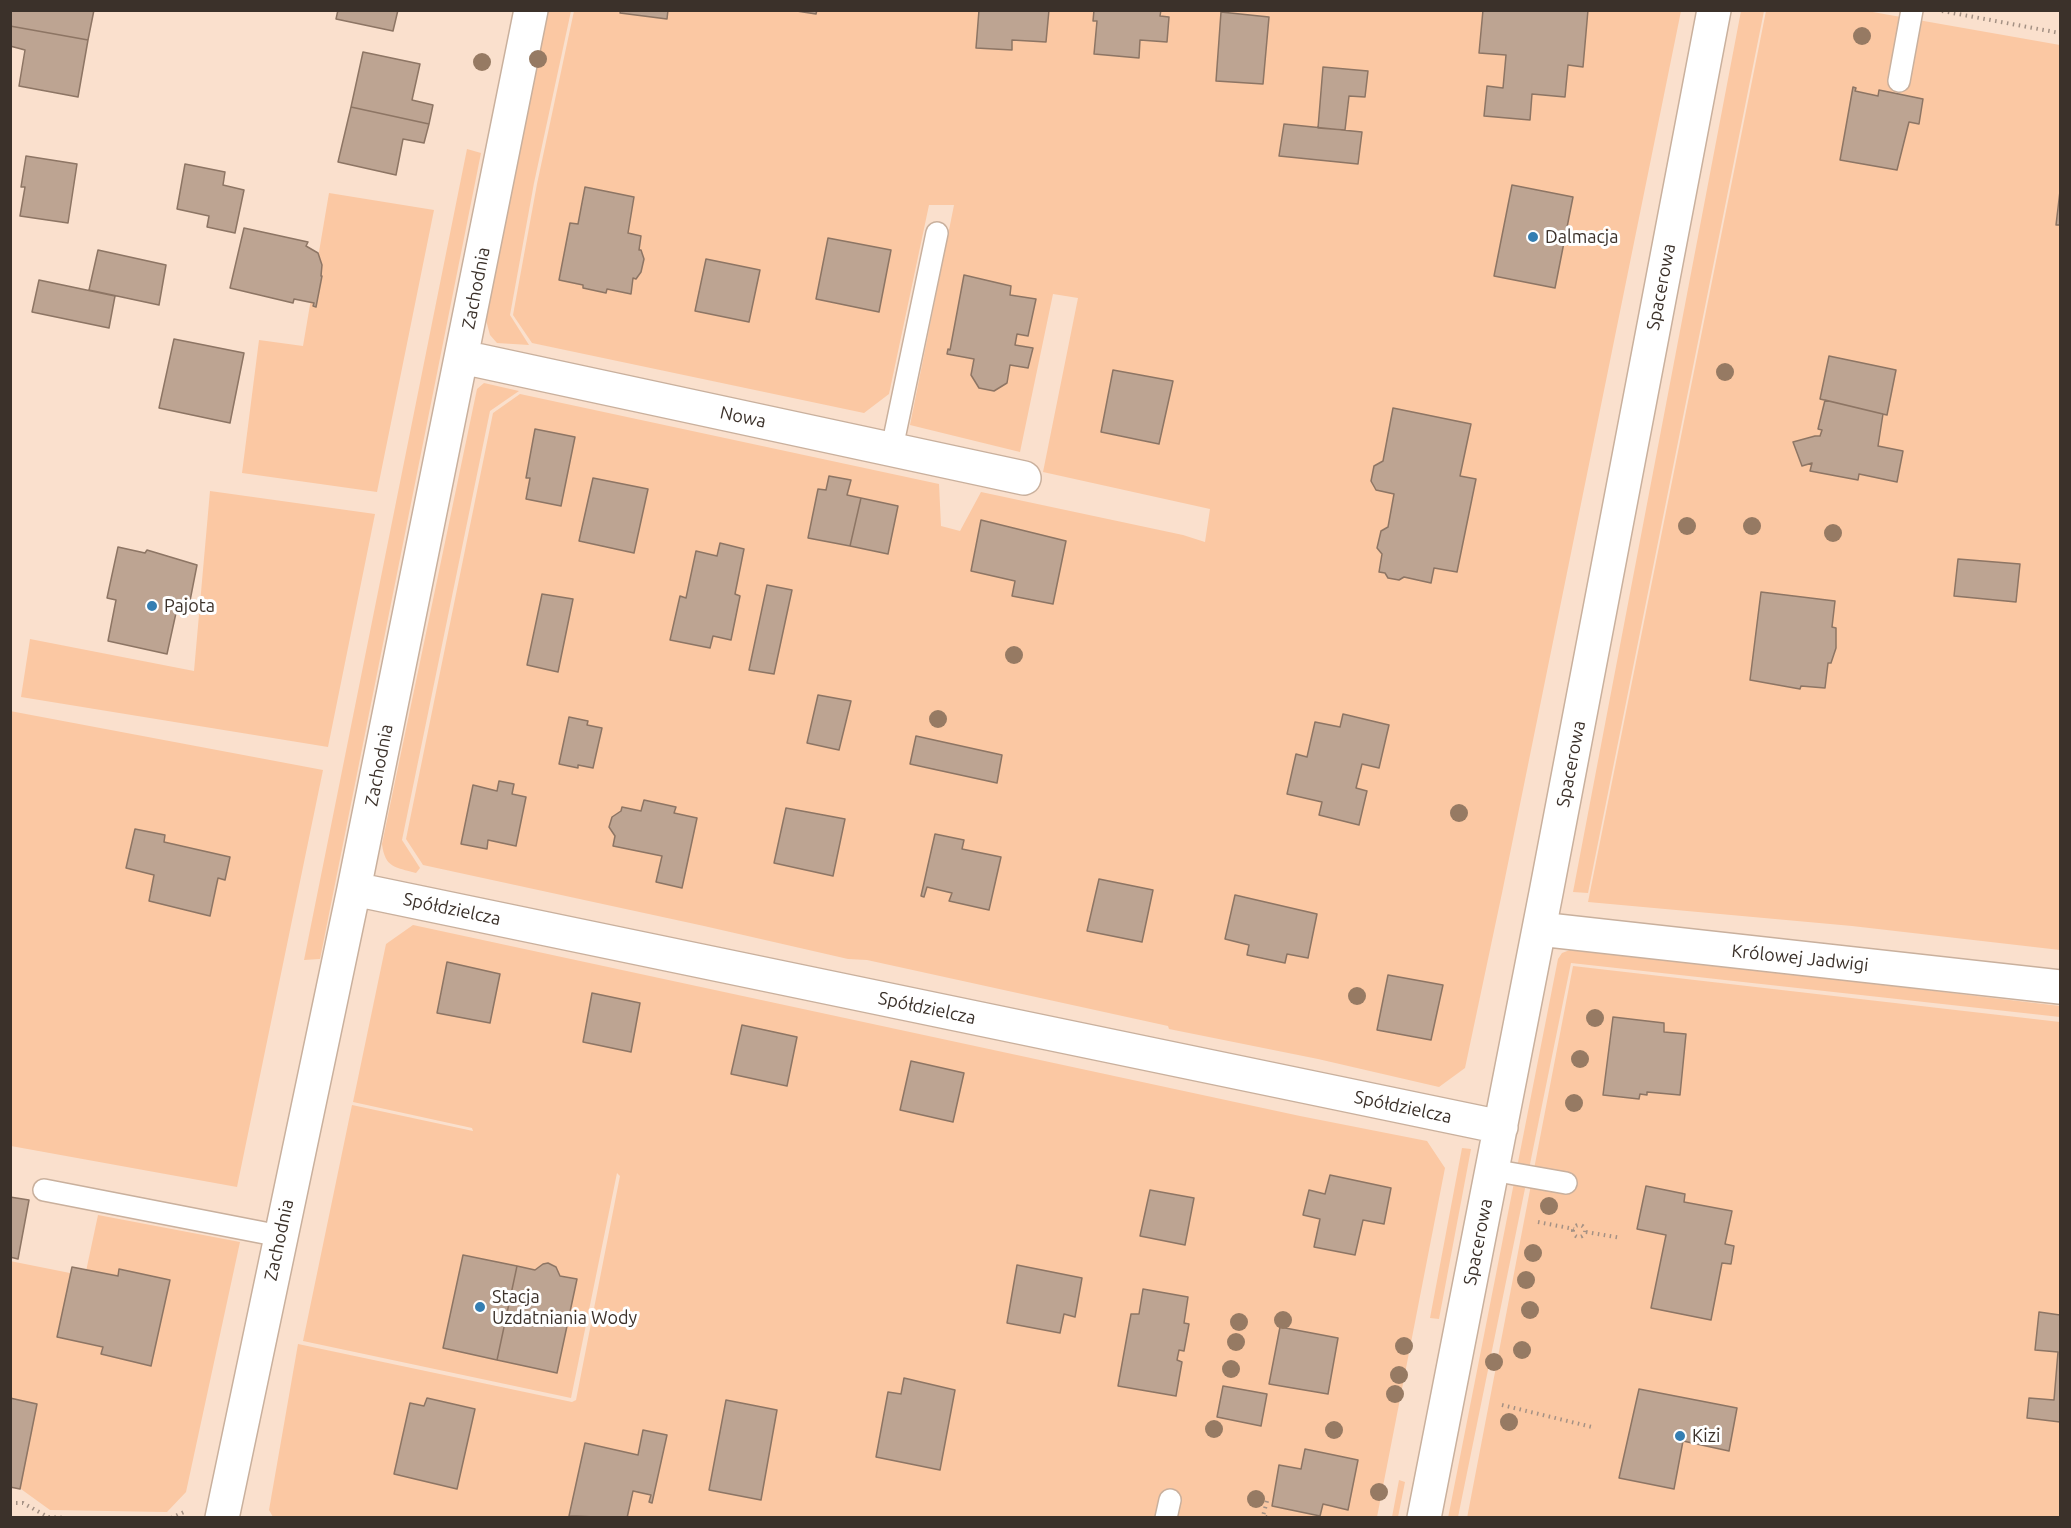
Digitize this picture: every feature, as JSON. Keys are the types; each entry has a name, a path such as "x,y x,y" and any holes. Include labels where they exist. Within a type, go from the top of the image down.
{"street":[{"name":"Zachodnia","path":"222,1518 354,888 531,10"},
{"name":"Spacerowa","path":"1424,1518 1714,10"},
{"name":"Nowa","path":"462,357 1024,478"},
{"name":"Spółdzielcza","path":"354,888 1501,1127"},
{"name":"Królowej Jadwigi","path":"1539,929 2061,987"}],"lane":[{"path":"1899,81 1912,10"},
{"path":"892,448 937,233"},
{"path":"1492,1170 1566,1184"},
{"path":"44,1190 280,1236"}],"path":[{"path":"1941,10 2061,33"},
{"path":"1538,1222 1574,1229 1580,1226 1586,1232 1621,1238"},
{"path":"1574,1229 1573,1233 1578,1237 1582,1237 1586,1232"},
{"path":"1502,1405 1592,1427"},
{"path":"1267,1501 1263,1516 1269,1518"},
{"path":"10,1503 22,1503 48,1517 68,1518"}],"shaded area":[{"path":"543,11 571,11 534,183 510,315 529,345 497,343 490,335 486,320"},
{"path":"574,11 1681,11 1465,1068 1439,1087 1318,1059 1169,1029 1168,1026 867,960 848,959 423,865 406,839 493,413 520,394 939,484 941,526 960,531 981,492 1183,535 1205,542 1210,509 1043,472 1078,298 1053,294 1020,452 910,425 954,205 929,205 889,394 864,413 532,343 513,315 537,184"},
{"path":"1741,11 1764,11 1588,893 1573,892"},
{"path":"1766,11 1867,11 2060,45 2060,950 1852,926 1588,902"},
{"path":"467,149 481,153 320,959 304,960"},
{"path":"329,193 434,210 377,492 242,473 259,340 303,346"},
{"path":"484,383 519,391 490,411 402,840 420,868 416,873 392,865 383,852 382,844 477,389"},
{"path":"210,491 375,514 328,747 21,697 30,639 194,671"},
{"path":"10,711 323,770 237,1187 11,1146"},
{"path":"413,925 1300,1116 1427,1141 1445,1168 1377,1517 273,1517 269,1510 298,1344 572,1402 576,1400 620,1176 617,1173 571,1398 303,1341 352,1105 473,1131 472,1128 353,1102 386,944"},
{"path":"1575,948 2060,1006 2060,1017 1571,963 1458,1517 1448,1518 1558,959 1562,953"},
{"path":"1573,966 2060,1022 2060,1517 1467,1518"},
{"path":"1462,1148 1471,1149 1439,1319 1430,1318"},
{"path":"98,1215 240,1242 186,1492 167,1512 50,1510 11,1484 10,1261 85,1276"},
{"path":"1399,1480 1405,1482 1398,1517 1392,1517"}],"building":[{"path":"11,10 94,10 88,40 10,26"},
{"path":"338,10 398,10 393,31 336,19"},
{"path":"621,10 668,10 667,19 620,13"},
{"path":"790,10 817,10 816,14"},
{"path":"979,10 1049,10 1046,42 1012,40 1012,50 976,48"},
{"path":"1094,10 1161,10 1160,16 1169,17 1167,42 1140,40 1139,58 1094,54 1097,21 1093,21"},
{"path":"1483,10 1588,10 1583,67 1568,65 1565,97 1532,94 1530,120 1484,116 1487,86 1503,88 1506,55 1479,53"},
{"path":"1221,12 1269,17 1263,84 1216,81"},
{"path":"10,26 88,40 78,97 19,86 25,50 10,46"},
{"path":"363,52 420,64 412,100 433,105 429,124 351,107"},
{"path":"1323,67 1368,71 1365,97 1349,96 1345,130 1318,128"},
{"path":"1853,87 1856,88 1855,91 1878,96 1879,90 1923,99 1919,124 1909,122 1897,170 1840,160"},
{"path":"351,107 429,124 424,143 403,139 396,175 338,162"},
{"path":"1284,124 1362,132 1358,164 1279,156"},
{"path":"26,156 77,164 68,223 20,216 25,187 21,187"},
{"path":"185,164 225,172 223,185 244,190 235,233 207,227 209,216 177,209"},
{"name":"Dalmacja","path":"1512,185 1573,197 1555,288 1494,276"},
{"path":"585,187 634,197 628,233 641,236 639,250 644,259 641,272 636,279 633,278 631,294 607,289 606,293 559,280 570,223 578,224"},
{"path":"2060,191 2060,225 2056,225"},
{"path":"244,228 308,242 306,246 318,253 322,265 316,307 313,306 314,303 294,299 293,303 230,288"},
{"path":"828,238 891,250 879,312 816,299"},
{"path":"98,250 166,265 159,305 89,290"},
{"path":"706,259 760,270 749,322 695,311"},
{"path":"964,275 1011,286 1010,295 1036,299 1028,336 1017,334 1015,345 1033,348 1028,368 1010,365 1007,383 994,391 979,388 971,375 974,359 947,354 948,349 950,350"},
{"path":"39,280 115,296 109,328 32,312"},
{"path":"174,339 244,353 230,423 159,408"},
{"path":"1829,356 1896,370 1887,415 1820,399"},
{"path":"1113,370 1173,381 1159,444 1101,432"},
{"path":"1825,400 1883,414 1878,446 1903,451 1897,482 1859,474 1858,480 1810,471 1812,463 1802,466 1793,442 1820,436 1822,430 1818,429"},
{"path":"1393,408 1471,424 1460,476 1476,479 1457,572 1434,568 1431,583 1404,577 1399,580 1388,578 1385,573 1379,572 1382,554 1377,548 1381,531 1388,527 1394,494 1376,490 1371,481 1374,466 1383,461"},
{"path":"535,429 575,437 561,506 526,499 530,478 526,478"},
{"path":"829,476 851,480 847,495 861,498 850,546 808,538 818,489 826,490"},
{"path":"593,478 648,489 634,553 579,541"},
{"path":"861,498 898,506 888,554 850,546"},
{"path":"981,520 1066,541 1053,604 1012,596 1015,581 971,571"},
{"path":"720,543 744,549 735,594 740,596 731,640 713,636 710,648 670,640 680,596 686,598 696,551 717,556"},
{"name":"Pajota","path":"118,547 145,553 147,550 197,565 187,616 176,613 167,654 108,641 116,600 107,598"},
{"path":"1958,559 2020,564 2016,602 1954,596"},
{"path":"767,585 792,590 774,674 749,670"},
{"path":"1761,592 1835,601 1832,627 1836,628 1836,648 1831,663 1828,663 1825,688 1801,686 1800,689 1750,680"},
{"path":"542,594 573,599 558,672 527,665"},
{"path":"818,695 851,701 839,750 807,743"},
{"path":"1343,714 1389,725 1379,768 1362,764 1356,788 1367,791 1359,825 1319,815 1322,802 1287,794 1296,754 1307,757 1315,722 1340,727"},
{"path":"569,717 588,721 587,725 602,728 593,768 559,764"},
{"path":"916,736 1002,755 997,783 910,764"},
{"path":"499,781 514,784 512,794 526,797 516,846 488,840 487,849 461,844 473,785 497,791"},
{"path":"644,800 676,807 674,813 697,818 682,888 656,882 662,856 613,846 615,836 609,827 612,817 621,811 622,807 641,811"},
{"path":"786,808 845,819 833,876 774,863"},
{"path":"135,829 165,835 164,842 230,857 225,880 218,878 210,916 149,901 154,875 126,868"},
{"path":"935,834 964,840 962,849 1001,857 989,910 949,901 952,893 927,887 924,897 921,896"},
{"path":"1099,879 1153,890 1142,942 1087,931"},
{"path":"1235,895 1317,914 1308,958 1287,954 1285,963 1247,955 1249,945 1225,939"},
{"path":"447,962 500,974 490,1023 437,1013"},
{"path":"1388,975 1443,985 1431,1040 1377,1030"},
{"path":"592,993 640,1003 631,1052 583,1042"},
{"path":"1613,1017 1664,1023 1664,1032 1686,1034 1680,1095 1647,1092 1647,1095 1640,1094 1639,1099 1603,1095"},
{"path":"742,1025 797,1037 787,1086 731,1074"},
{"path":"911,1061 964,1073 953,1122 900,1110"},
{"path":"1330,1175 1391,1188 1384,1224 1363,1220 1355,1255 1314,1247 1320,1219 1303,1215 1309,1190 1325,1194"},
{"path":"1646,1186 1685,1194 1684,1202 1732,1211 1725,1244 1734,1246 1731,1264 1722,1263 1711,1320 1651,1308 1666,1235 1637,1229"},
{"path":"1150,1190 1194,1198 1185,1245 1140,1236"},
{"path":"10,1197 29,1200 18,1259 10,1257"},
{"name":"Stacja Uzdatniania Wody","path":"463,1255 517,1266 497,1360 443,1348"},
{"path":"548,1263 556,1267 560,1276 577,1279 557,1373 497,1360 517,1266 535,1270"},
{"path":"1017,1265 1082,1278 1075,1317 1064,1314 1060,1333 1007,1323"},
{"path":"72,1267 118,1276 119,1269 170,1280 151,1366 101,1354 103,1347 57,1337"},
{"path":"1143,1289 1188,1297 1184,1323 1189,1324 1184,1351 1179,1350 1177,1360 1182,1362 1176,1396 1118,1386 1131,1314 1139,1314"},
{"path":"2039,1312 2060,1315 2060,1422 2027,1418 2029,1398 2054,1400 2058,1352 2035,1350"},
{"path":"1280,1327 1338,1338 1328,1394 1269,1384"},
{"path":"904,1378 955,1390 940,1470 876,1457 888,1392 901,1394"},
{"path":"1223,1386 1267,1394 1261,1426 1217,1417"},
{"name":"Kizi","path":"1639,1389 1737,1408 1729,1451 1683,1441 1674,1489 1619,1478"},
{"path":"10,1398 37,1404 20,1489 10,1487"},
{"path":"427,1398 475,1409 457,1489 394,1474 410,1403 424,1406"},
{"path":"726,1400 777,1410 761,1500 709,1490"},
{"path":"643,1430 667,1435 652,1503 649,1502 651,1495 633,1491 627,1518 569,1516 585,1443 638,1455"},
{"path":"1305,1449 1358,1460 1348,1510 1323,1504 1320,1516 1272,1506 1279,1465 1301,1469"}],"place":[{"name":"Dalmacja","path":"1533,237"},
{"name":"Pajota","path":"152,606"},
{"name":"Stacja Uzdatniania Wody","path":"480,1307"},
{"name":"Kizi","path":"1680,1436"}]}
